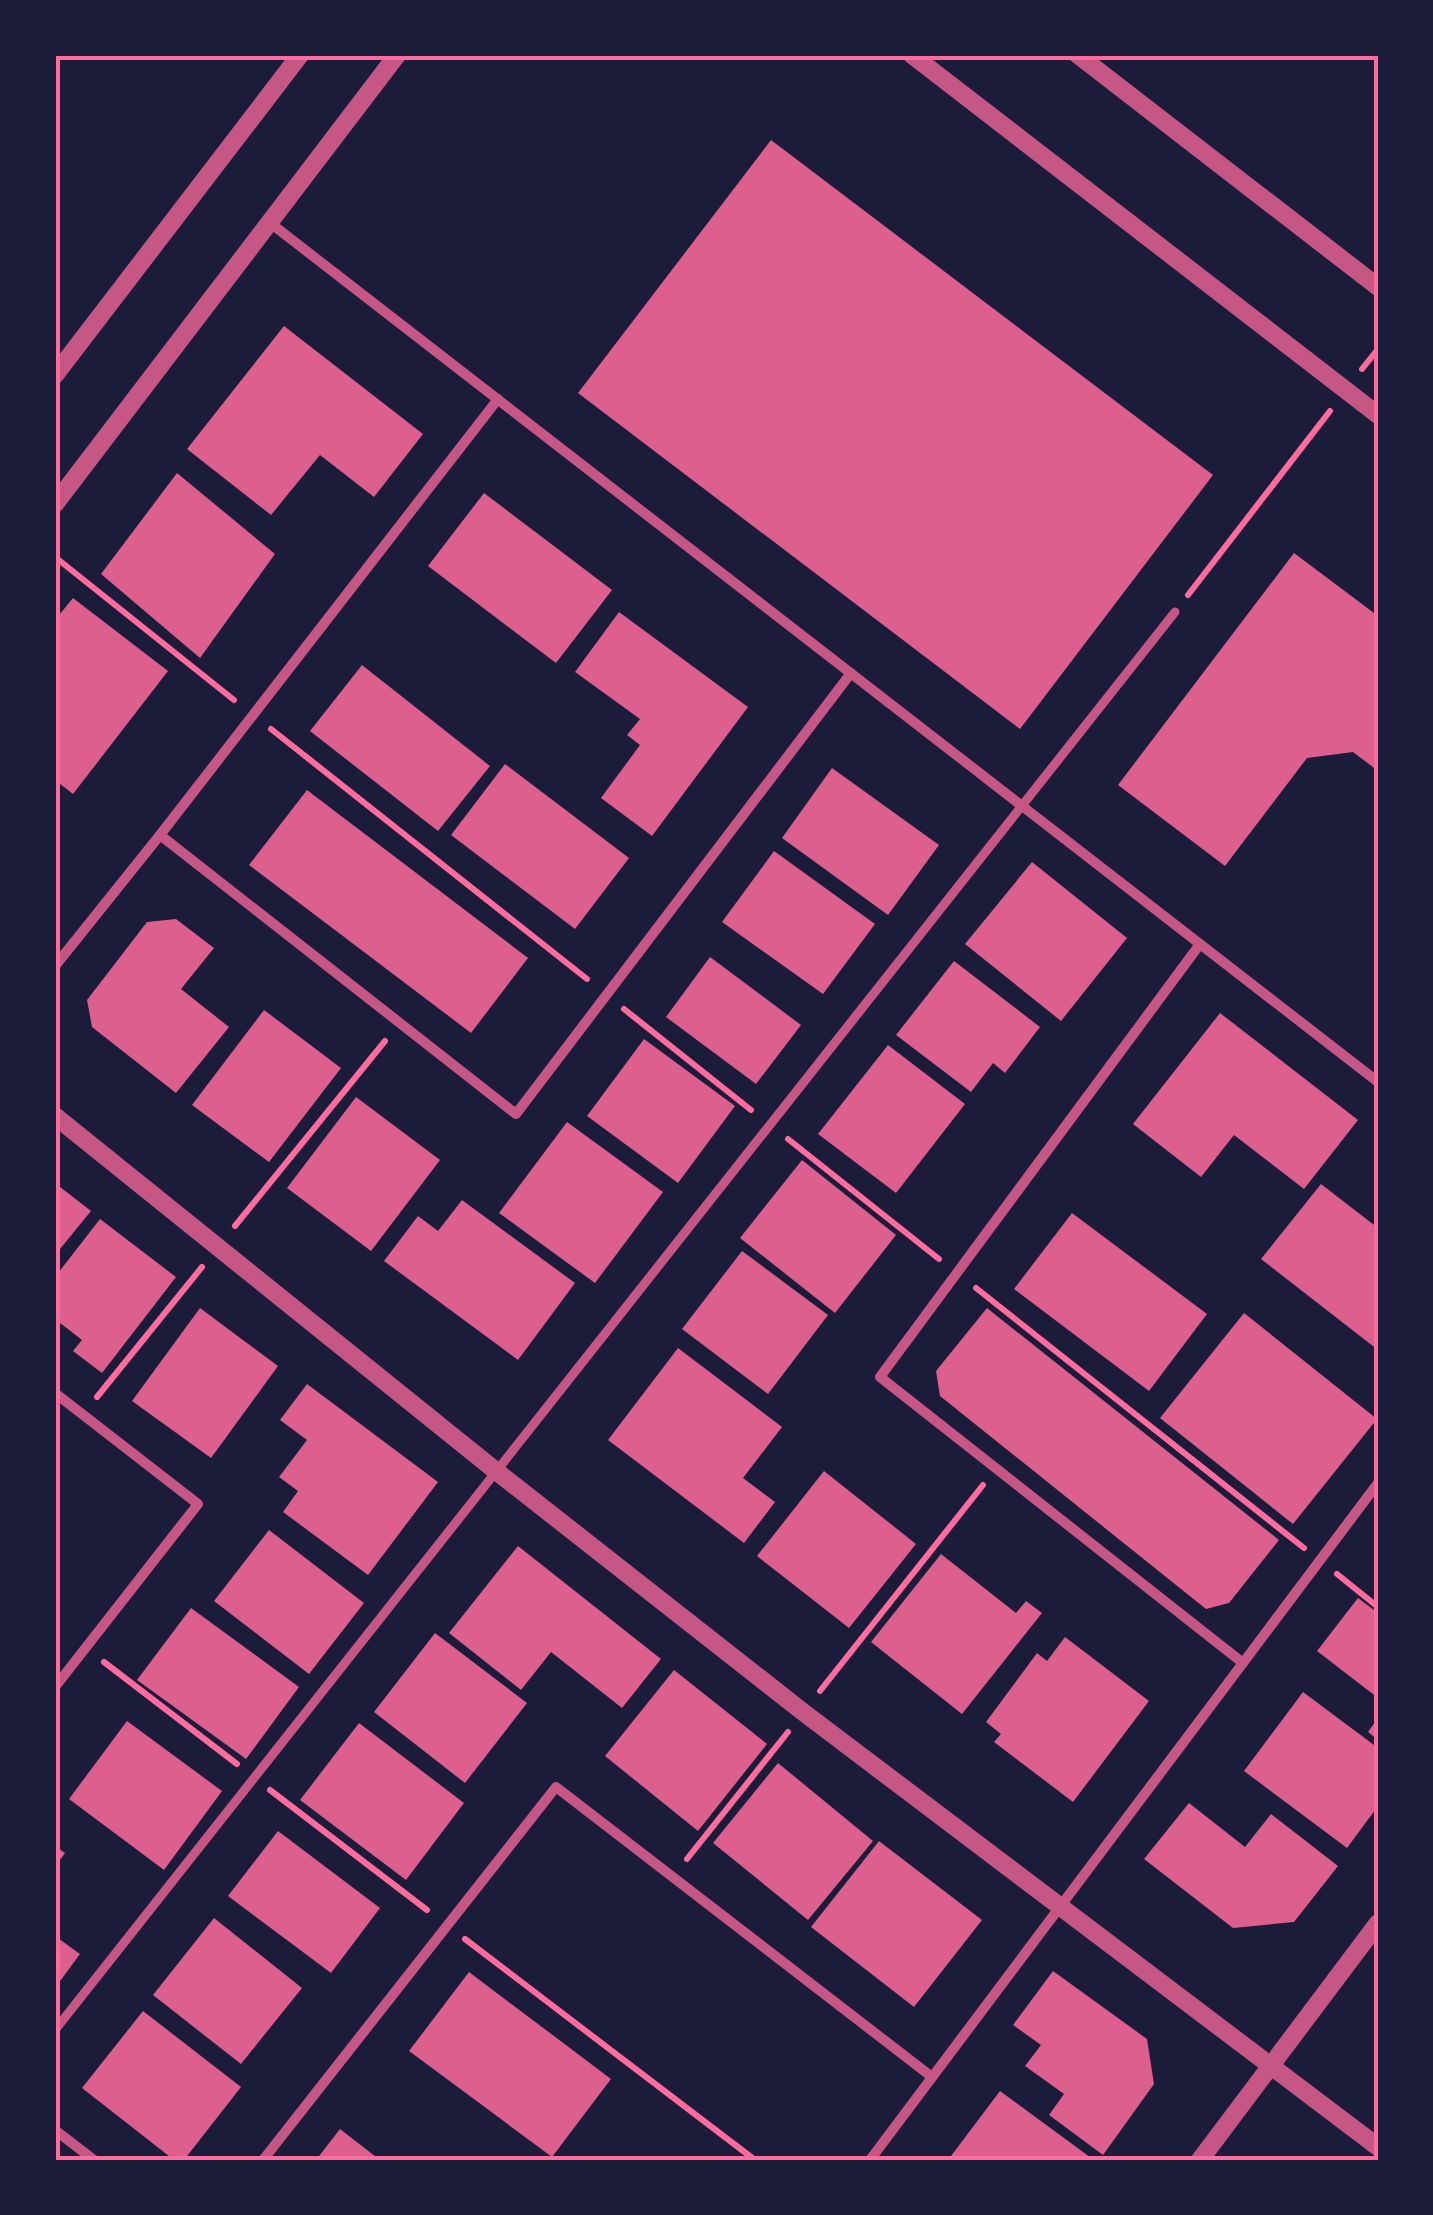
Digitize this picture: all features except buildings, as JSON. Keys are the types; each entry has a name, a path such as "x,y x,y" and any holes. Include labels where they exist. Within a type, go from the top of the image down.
{"street":[{"path":"55,375 300,55"},
{"path":"55,504 397,55"},
{"path":"912,55 1378,415"},
{"path":"1078,55 1378,287"},
{"path":"268,222 1378,1082"},
{"path":"55,966 498,399"},
{"path":"55,2030 1175,612"},
{"path":"160,835 516,1114 851,673"},
{"path":"1200,944 880,1377 1242,1663"},
{"path":"55,1116 496,1472 803,1712 1378,2147"},
{"path":"55,1393 198,1504 55,1687"},
{"path":"870,2160 1378,1482"},
{"path":"263,2160 556,1787 932,2077"},
{"path":"1200,2160 1378,1923"},
{"path":"55,2130 94,2160"}],"path":[{"path":"1354,380 1378,349"},
{"path":"1175,612 1330,411"},
{"path":"55,557 1378,1607"},
{"path":"83,1414 398,1024"},
{"path":"674,1876 996,1468"},
{"path":"85,1648 754,2160"}]}
